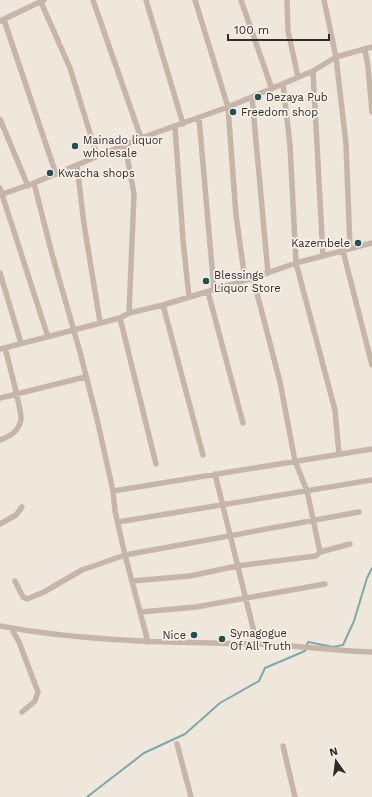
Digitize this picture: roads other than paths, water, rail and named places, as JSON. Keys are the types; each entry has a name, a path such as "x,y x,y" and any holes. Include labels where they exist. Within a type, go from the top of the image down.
{"street":[{"path":"93,0 141,138"},
{"path":"146,0 183,124"},
{"path":"195,0 228,107 236,215 245,280"},
{"path":"241,0 272,89"},
{"path":"287,0 289,36 298,77"},
{"path":"324,0 336,57 346,144 350,248"},
{"path":"56,174 2,20 42,1 70,68 97,156"},
{"path":"2,195 28,186 141,138 175,127 272,89 313,71 336,57 372,48"},
{"path":"365,50 369,72 372,112"},
{"path":"313,71 323,256"},
{"path":"283,84 290,145 296,263 335,410 339,454"},
{"path":"252,97 268,273"},
{"path":"0,118 28,186"},
{"path":"199,118 211,291 243,423"},
{"path":"175,127 183,240 189,297"},
{"path":"125,145 134,194 129,313"},
{"path":"77,165 84,224 100,322"},
{"path":"34,183 85,377 113,491 125,555 148,642"},
{"path":"0,188 48,337"},
{"path":"0,440 17,430 22,417 3,348 120,318 129,313 211,291 296,263 372,242"},
{"path":"343,251 372,365"},
{"path":"0,273 21,343"},
{"path":"253,278 280,382 295,461 307,491 320,552"},
{"path":"163,305 203,455"},
{"path":"120,318 156,464"},
{"path":"0,398 85,377"},
{"path":"113,491 339,454 372,450"},
{"path":"215,474 237,566 258,644"},
{"path":"118,522 372,480"},
{"path":"0,524 16,515 22,507"},
{"path":"15,581 22,597 27,599 44,592 82,570 125,555 230,537 359,512"},
{"path":"132,581 190,576 237,566 316,556 320,552 350,544"},
{"path":"141,612 196,607 245,597 301,590 325,584"},
{"path":"0,626 86,637 148,642 258,644 372,652"},
{"path":"10,628 19,642 38,692 38,698 22,712"},
{"path":"177,744 191,797"},
{"path":"283,746 295,797"}],"waterway":[{"path":"87,797 144,753 185,734 220,703 259,681 265,668 305,651 308,642 333,647 343,645 354,621 367,578 372,568"}],"place":[{"name":"Dezaya Pub","path":"258,97"},
{"name":"Freedom shop","path":"233,112"},
{"name":"Mainado liquor wholesale","path":"75,146"},
{"name":"Kwacha shops","path":"50,173"},
{"name":"Kazembele","path":"358,243"},
{"name":"Blessings Liquor Store","path":"206,281"},
{"name":"Nice","path":"194,635"},
{"name":"Synagogue Of All Truth","path":"222,639"}]}
